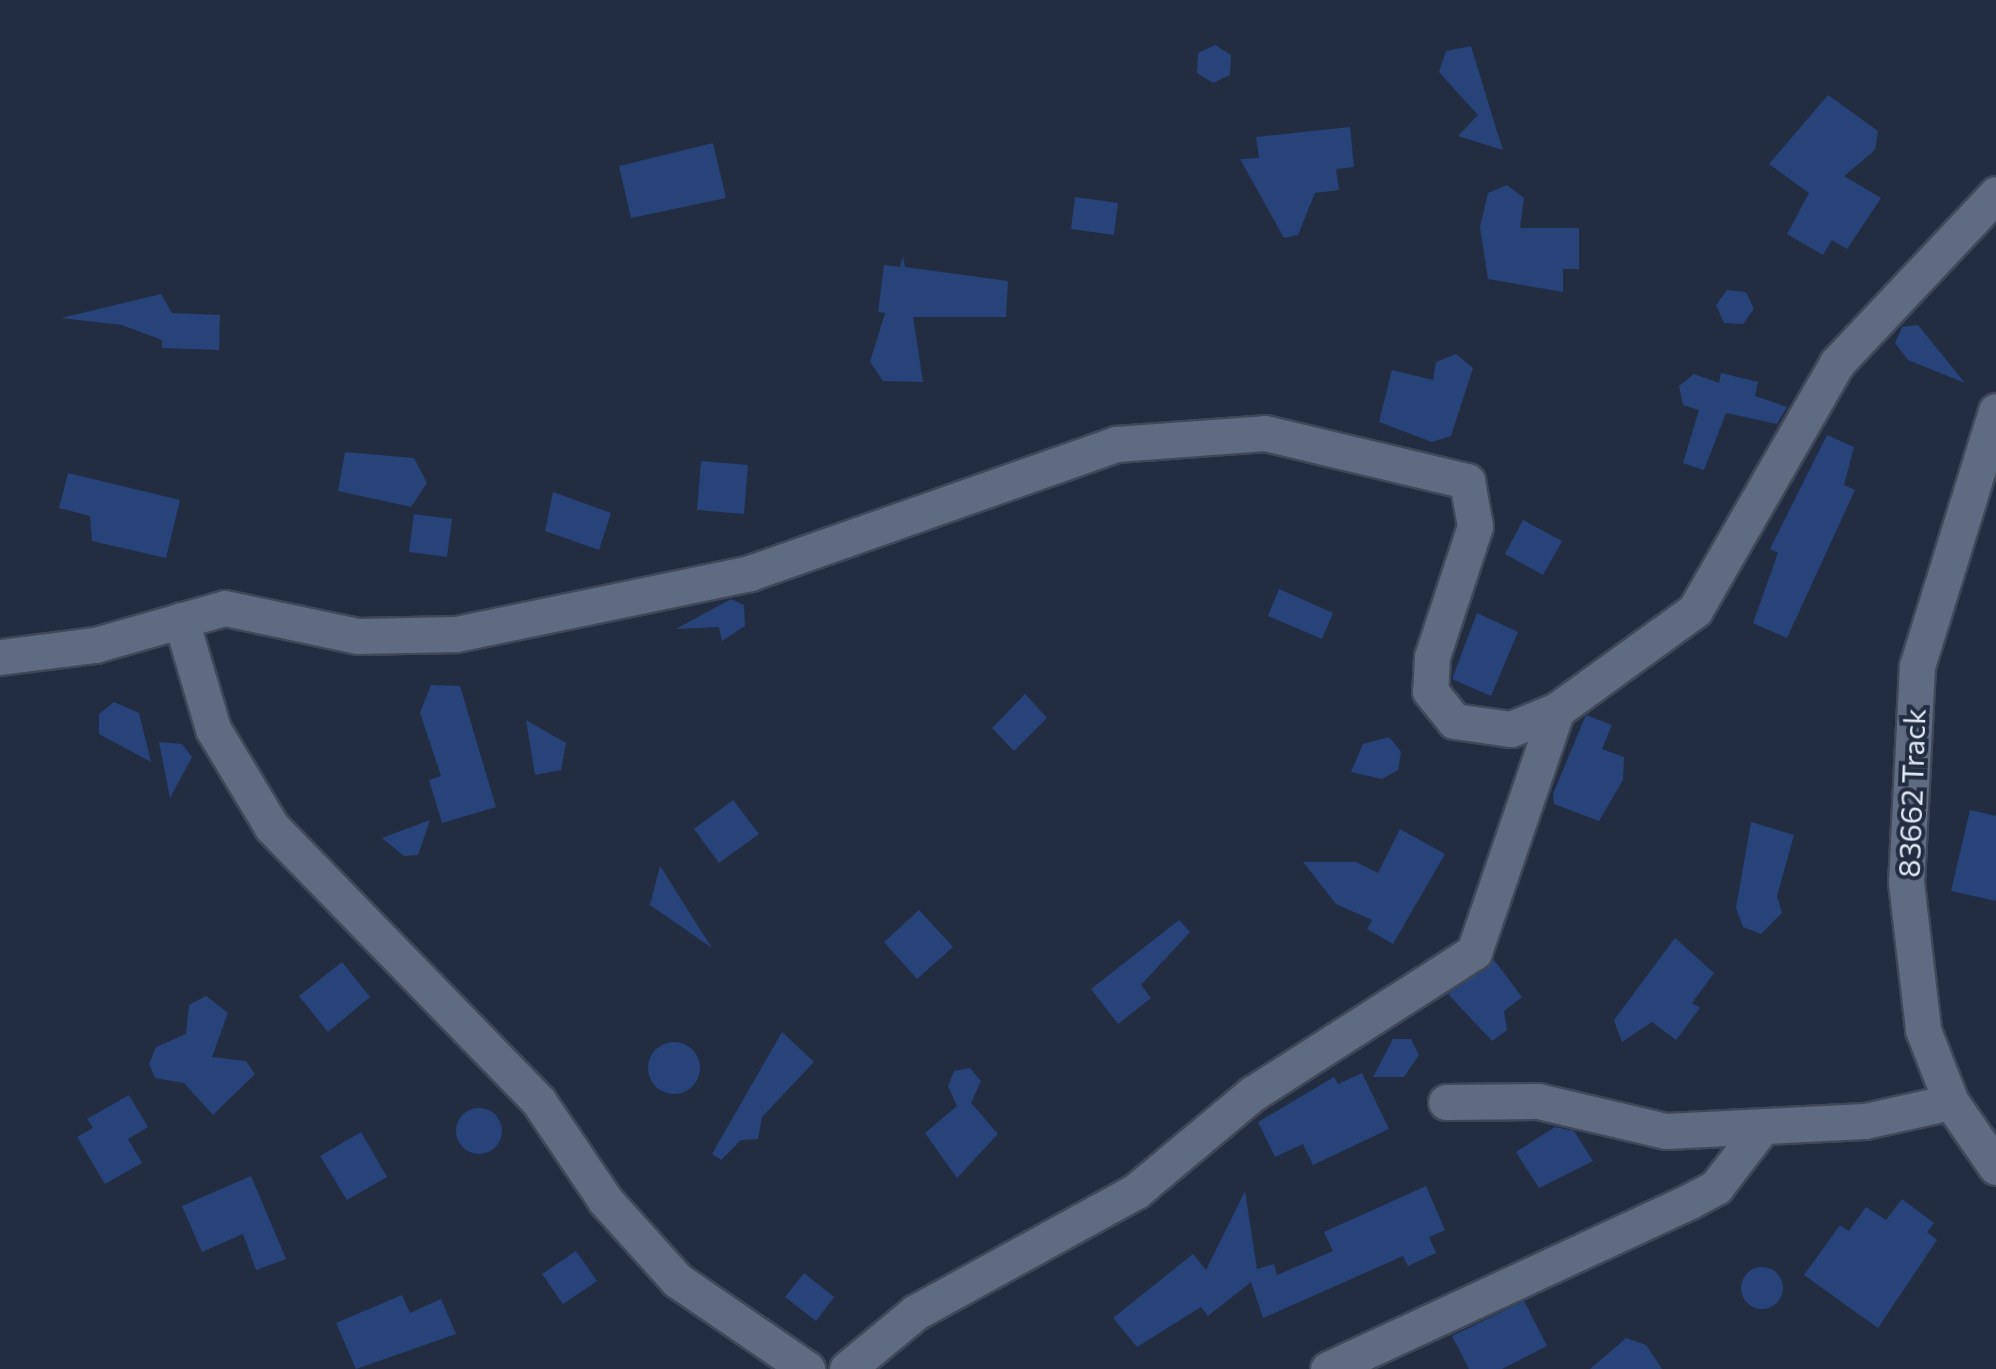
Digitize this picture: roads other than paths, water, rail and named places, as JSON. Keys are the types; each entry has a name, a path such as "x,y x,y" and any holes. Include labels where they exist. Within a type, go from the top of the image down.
{"street":[{"path":"0,657 58,653 225,608 358,636 456,634 750,573 1116,444 1265,433 1467,481 1476,526 1432,657 1430,691 1437,708 1477,730 1511,730 1557,710 1696,610 1845,352 1996,194"},
{"name":"83662 Track","path":"1996,411 1926,631 1912,731 1912,971 1952,1102 1996,1167"},
{"path":"181,620 212,730 272,827 539,1102 605,1200 677,1280 807,1369"},
{"path":"847,1369 916,1312 1121,1201 1252,1094 1474,952 1557,710"},
{"path":"1446,1102 1538,1102 1636,1127 1759,1131 1952,1102"},
{"path":"1328,1369 1690,1202 1716,1187 1759,1131"}]}
